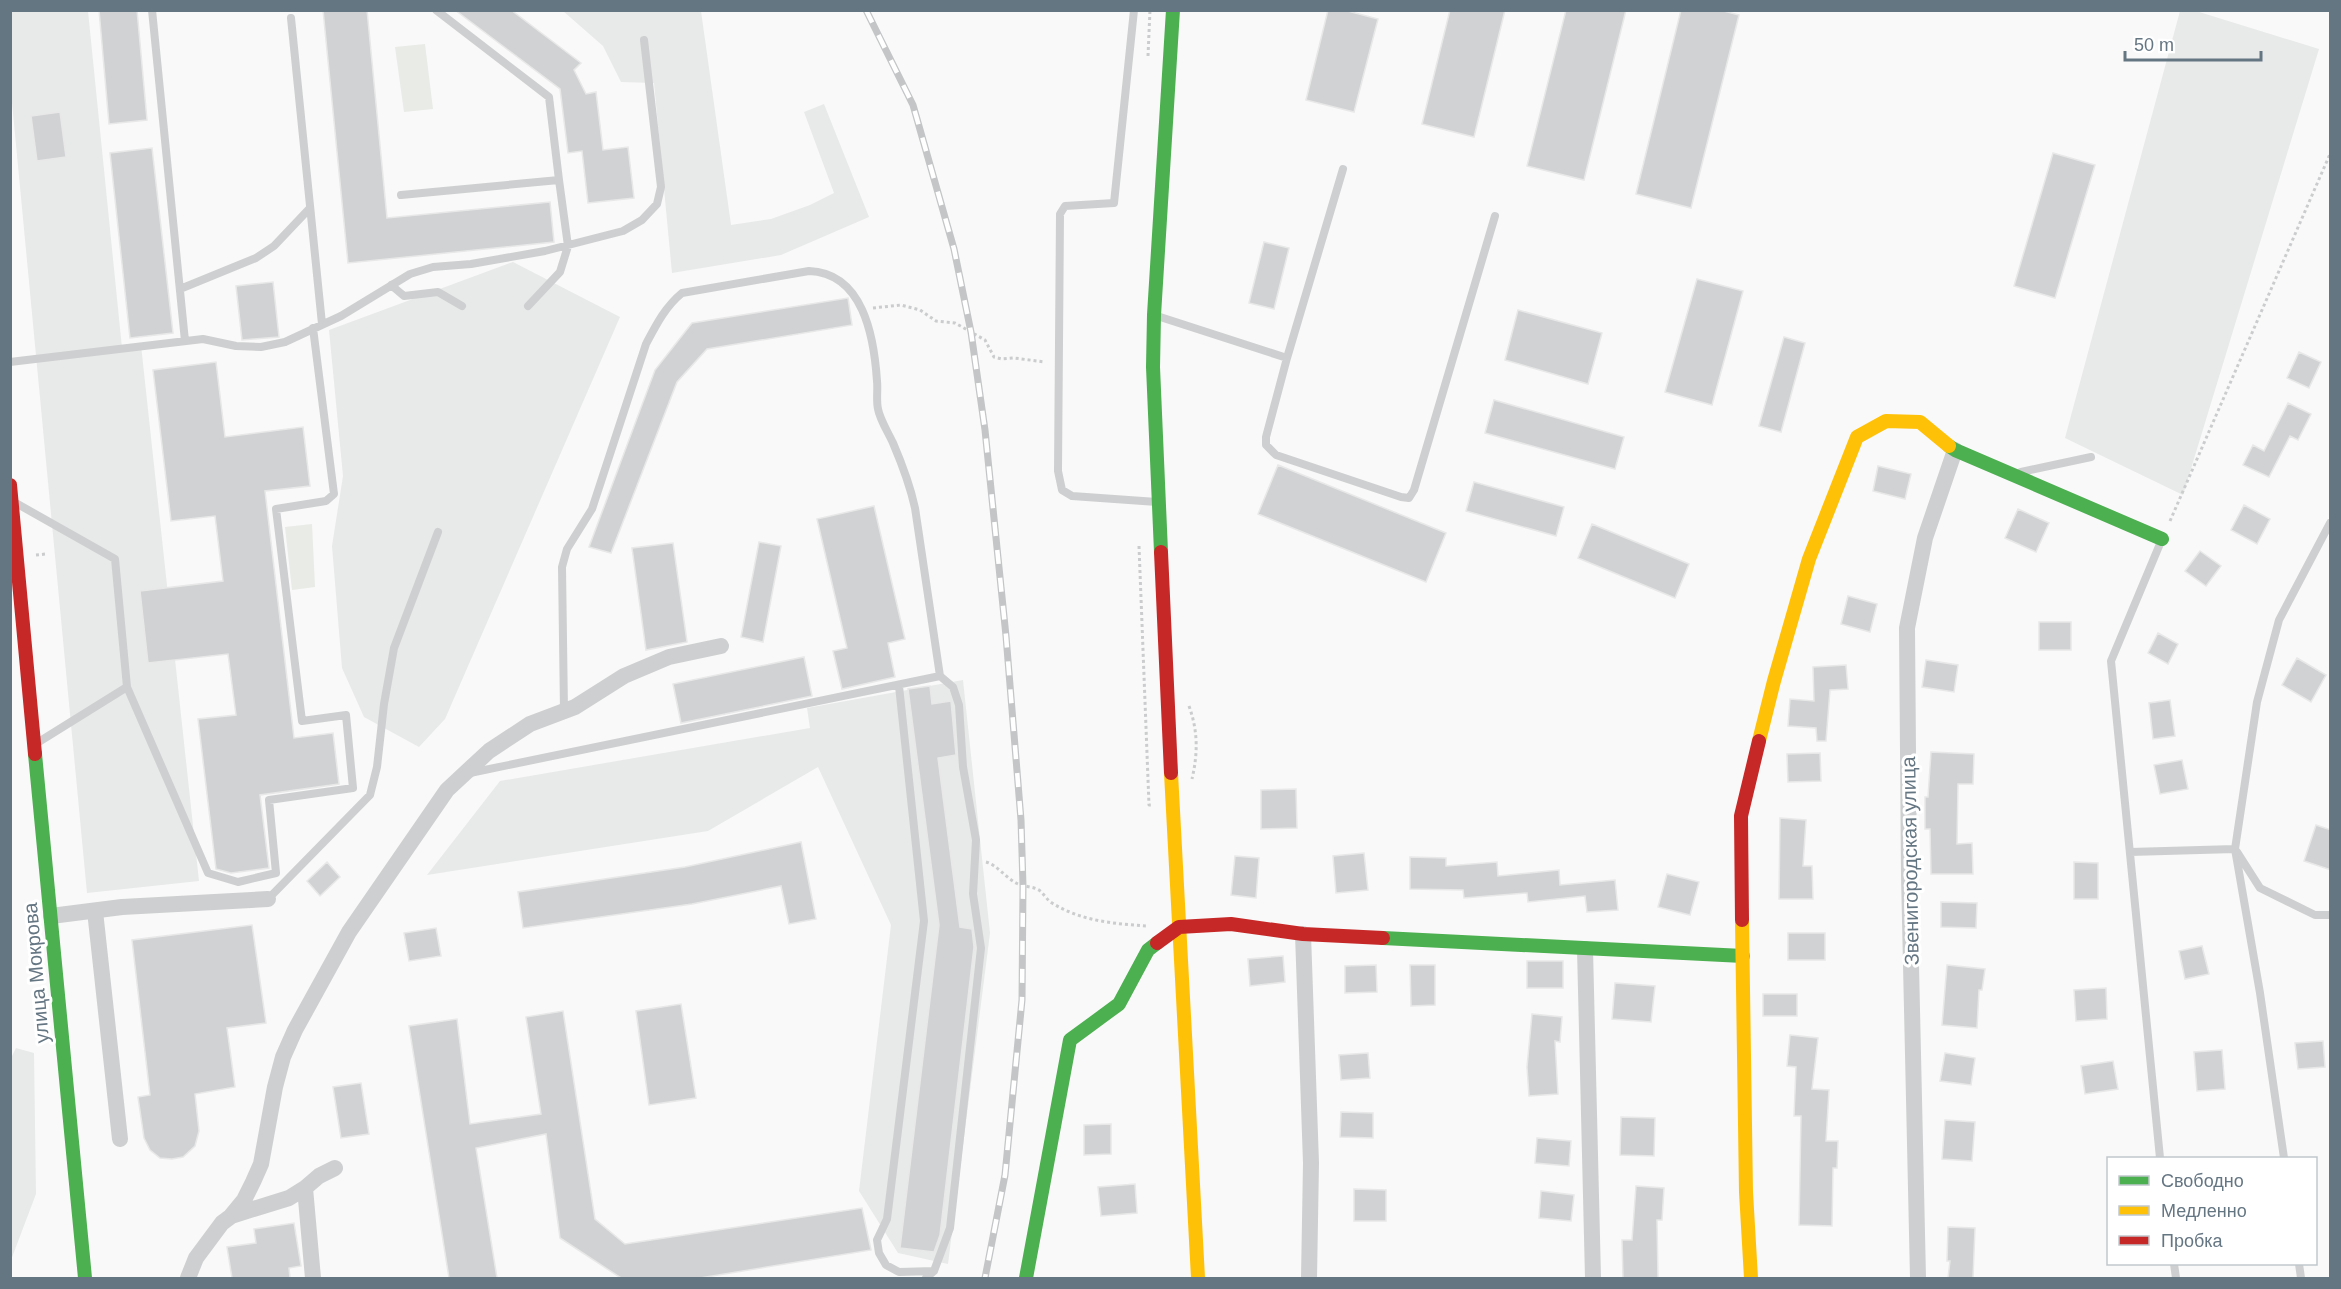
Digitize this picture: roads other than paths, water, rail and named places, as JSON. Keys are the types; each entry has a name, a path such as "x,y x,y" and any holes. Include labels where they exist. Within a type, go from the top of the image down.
{"street":[{"path":"1173,10 1154,315 1153,367 1198,1278"},
{"path":"1751,1278 1746,1192 1741,816 1774,681 1809,559 1857,437 1886,422 1920,422 1955,450 2162,539"},
{"name":"Звенигородская улица","path":"1918,1278 1909,887 1907,628 1925,538 1955,450"},
{"name":"улица Мокрова","path":"10,485 17,636 34,745 85,1278"},
{"path":"188,1278 196,1258 222,1223 244,1200 261,1164 275,1087 283,1057 295,1030 349,932 429,814 461,775 489,751 531,724 574,707 624,676 669,657 721,646"},
{"path":"51,916 122,907 268,899"},
{"path":"95,911 120,1139"},
{"path":"1026,1278 1070,1040 1119,1004 1148,950 1179,927 1231,924 1303,934 1743,956"},
{"path":"1303,934 1311,1163 1309,1278"},
{"path":"1585,949 1593,1278"},
{"path":"230,1217 289,1198 334,1168"},
{"path":"305,1188 313,1278"}],"lane":[{"path":"152,10 185,341"},
{"path":"436,10 549,97 568,246 560,272 528,306"},
{"path":"1134,10 1114,203 1065,206 1060,214 1058,471 1062,490 1072,496 1161,502"},
{"path":"12,501 115,559 127,687 208,873 238,882 276,873 269,800 353,788 346,715 302,721 276,509 326,501 334,494 318,326 310,208 291,18"},
{"path":"10,363 203,339 236,346 261,347 285,342 341,316 410,273 433,267 471,264 568,246 623,231 642,220 657,204 661,187 644,40"},
{"path":"1343,169 1287,358 1266,437 1266,445 1276,455 1401,497 1408,498 1414,490 1495,216"},
{"path":"401,195 559,180"},
{"path":"180,289 256,258 274,246 310,208"},
{"path":"564,711 561,567 567,549 592,509 646,345 669,304 682,293 808,271 824,272 836,277 860,305 866,316 872,344 878,410 909,481 940,676 953,687 959,705 963,767 975,840 973,894 981,948 950,1228 934,1271 926,1278"},
{"path":"391,285 404,296 438,292 462,306"},
{"path":"1154,315 1287,358"},
{"path":"2010,474 2091,457"},
{"path":"2284,1157 2260,993 2235,849 2257,702 2279,620 2331,523"},
{"path":"268,899 370,795 377,767 384,704 394,648 438,532"},
{"path":"2160,1157 2111,661 2162,539"},
{"path":"461,775 940,676"},
{"path":"898,686 924,921 887,1219 877,1240 879,1253 886,1265 899,1272 934,1271"},
{"path":"34,745 127,687"},
{"path":"2130,852 2235,849"},
{"path":"2235,849 2260,888 2315,915 2331,915"}],"railway":[{"path":"866,10 913,105 954,249 971,332 985,430 1006,636 1021,820 1022,1000 1005,1175 985,1278"}]}
